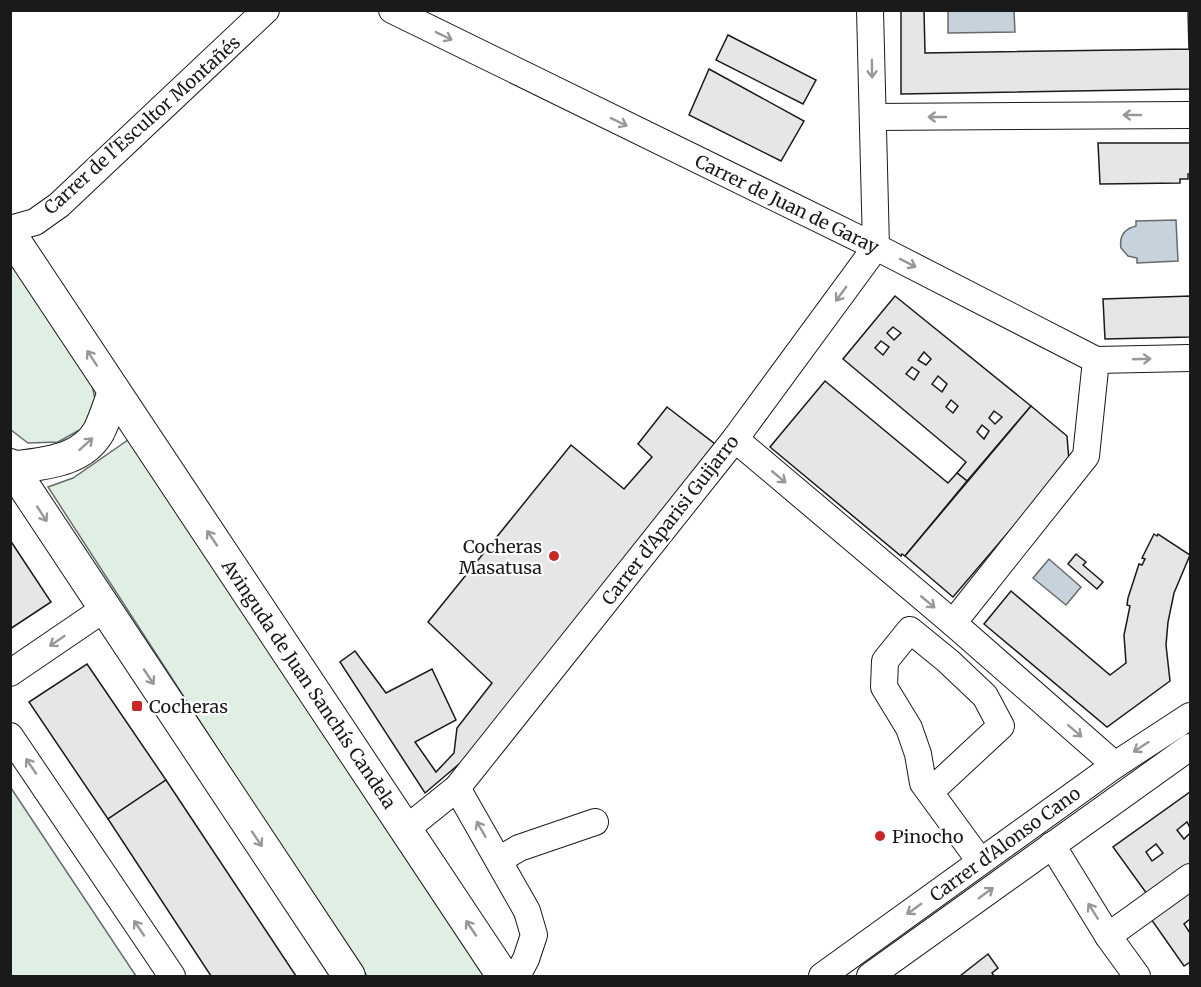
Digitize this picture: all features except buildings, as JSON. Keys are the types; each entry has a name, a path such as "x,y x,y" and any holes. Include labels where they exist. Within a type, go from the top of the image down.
{"main road":[{"name":"Avinguda de Juan Sanchís Candela","path":"10,234 503,976"},
{"path":"114,392 98,432 77,453 60,461 11,466 349,976"}],"street":[{"name":"Carrer de l'Escultor Montañés","path":"10,229 35,222 60,205 266,10"},
{"name":"Carrer de Juan de Garay","path":"392,10 876,247 1096,360 1191,358"},
{"path":"870,10 876,247"},
{"path":"873,117 1191,115"},
{"name":"Carrer d'Aparisi Guijarro","path":"406,829 457,788 735,439 876,247"},
{"path":"937,652 1086,456 1096,360"},
{"path":"735,439 956,626 1115,765"},
{"path":"10,673 104,609"},
{"path":"930,792 1001,726 986,696 910,630 885,661 884,687 909,728 918,754 923,783 980,861"},
{"name":"Carrer d'Alonso Cano","path":"822,976 1115,765 1191,716"},
{"path":"10,735 172,976"},
{"name":"Carrer d'Alonso Cano","path":"870,976 1191,747"},
{"path":"457,788 527,911 534,935 526,959 517,976"},
{"path":"499,860 519,848 595,822"},
{"path":"1052,845 1108,936 1137,976"},
{"path":"1108,936 1191,877"}],"green space":[{"path":"10,260 91,380 96,404 83,428 58,442 28,443 11,430"},
{"path":"128,440 486,976 367,976 339,936 48,487 73,478"},
{"path":"11,788 136,976 11,976"}],"shaded area":[{"path":"948,11 1014,11 1015,32 948,33"},
{"path":"1176,220 1178,261 1137,263 1137,258 1128,256 1121,248 1123,234 1136,226 1136,221"},
{"path":"1049,559 1081,587 1066,605 1033,578"}],"place":[{"name":"Cocheras Masatusa","path":"554,556"},
{"name":"Cocheras","path":"137,706"},
{"name":"Pinocho","path":"880,836"}]}
